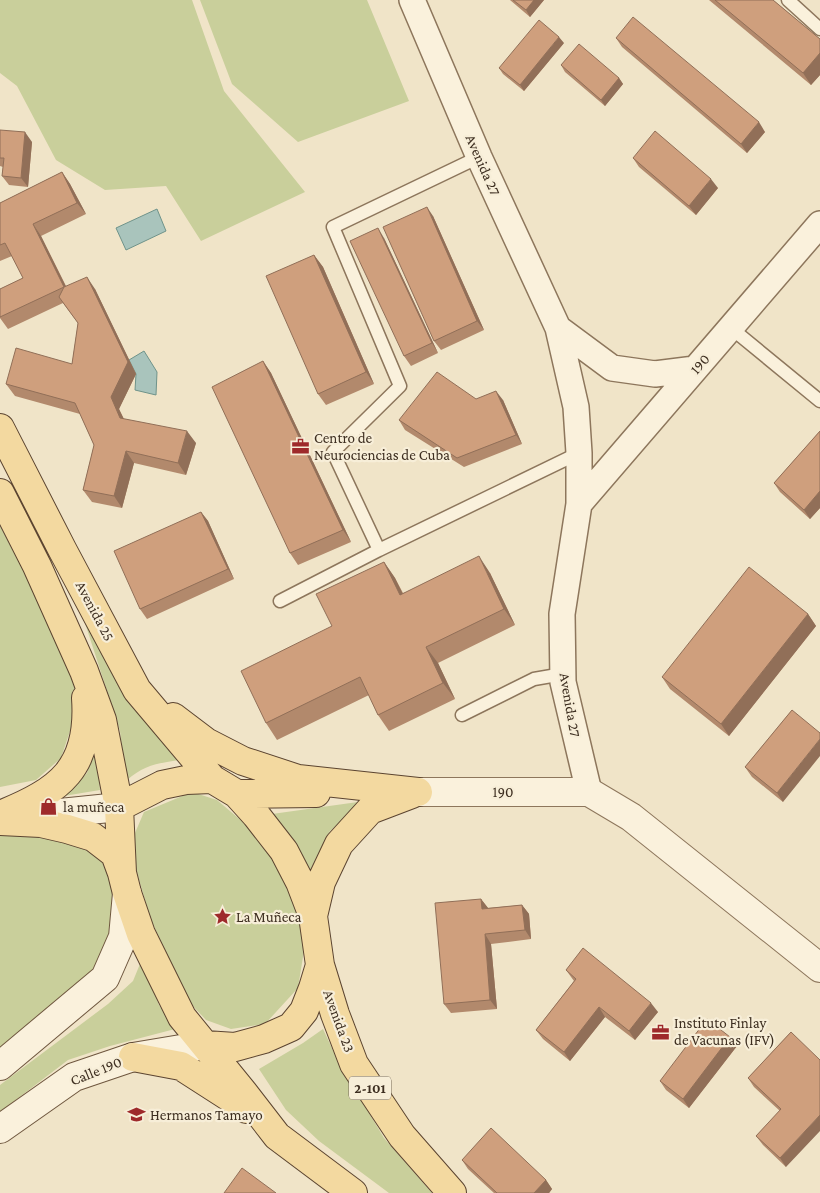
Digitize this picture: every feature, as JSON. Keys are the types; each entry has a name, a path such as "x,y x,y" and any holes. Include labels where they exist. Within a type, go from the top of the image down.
{"main road":[{"name":"Avenida 25","path":"0,428 137,690 212,779"},
{"path":"0,493 37,566 84,671 102,720 119,806 125,883 122,937 105,978 0,1066"},
{"path":"0,815 45,795 62,781 74,764 83,746 87,725 84,671"},
{"path":"137,690 206,742 243,762 298,779 418,792"},
{"path":"0,820 119,806 162,785 186,780 212,779 237,794 284,851 300,882 313,916"},
{"path":"237,794 418,792"},
{"path":"313,916 321,882 339,844 370,810 418,792"},
{"name":"190","path":"418,792 589,792"},
{"path":"589,792 631,817 820,968"},
{"path":"0,820 41,823 93,837 114,854 141,934 182,1017 277,1136"},
{"name":"Avenida 23","path":"313,916 320,966 335,1014 354,1064 402,1136 452,1193"},
{"path":"205,1045 235,1047 264,1039 290,1027 304,1010 320,966"},
{"name":"Calle 190","path":"0,1129 74,1077 133,1056 205,1045"},
{"path":"133,1056 181,1066 237,1102 277,1136 353,1193"}],"street":[{"name":"Avenida 27","path":"412,0 479,157 558,328 576,407 580,504 562,614 563,682 589,792"},
{"name":"190","path":"580,504 820,224"},
{"name":"Avenida 27","path":"558,328 612,368 655,374 695,369"}],"lane":[{"path":"788,0 820,29"},
{"path":"379,550 333,452 400,386 334,227 479,157"},
{"path":"731,328 820,401"},
{"path":"280,601 379,550 579,453"},
{"path":"462,715 534,679 563,674"}],"green space":[{"path":"0,0 192,0 224,91 305,192 201,241 166,186 105,190 56,160 17,86 0,73"},
{"path":"200,0 367,0 409,101 298,142 232,84"},
{"path":"0,526 48,618 75,685 74,719 61,758 36,780 0,787"},
{"path":"84,620 132,705 179,760 150,766 126,781 120,731"},
{"path":"96,745 100,790 64,796 87,773"},
{"path":"192,792 217,800 250,828 287,878 306,938 298,988 265,1024 231,1029 206,1020 190,1003 150,918 134,862 135,833 144,812"},
{"path":"365,801 330,831 310,870 294,841 272,814"},
{"path":"0,821 67,829 122,873 105,978 0,1066"},
{"path":"142,959 159,1005 175,1029 110,1046 68,1060 0,1112 0,1085 108,1004 133,981"},
{"path":"323,1029 339,1063 384,1138 432,1193 389,1193 319,1141 286,1110 259,1069"}],"water":[{"path":"157,209 166,231 126,250 116,228"},
{"path":"144,351 157,372 156,395 135,390 136,374 129,360"}],"building":[{"path":"513,0 534,0 526,10"},
{"path":"715,0 773,0 820,39 820,53 803,73"},
{"path":"633,17 759,122 741,144 616,38"},
{"path":"539,20 559,37 520,85 499,68"},
{"path":"579,44 619,78 601,100 561,65"},
{"path":"0,130 25,132 21,178 2,176 4,158 0,158"},
{"path":"655,131 711,179 689,206 633,158"},
{"path":"62,172 77,203 33,224 64,287 0,317 0,289 23,278 5,243 0,245 0,203"},
{"path":"427,207 477,321 434,341 383,227"},
{"path":"378,228 432,343 404,356 350,241"},
{"path":"314,255 366,372 318,394 266,276"},
{"path":"87,277 128,362 111,397 120,418 187,431 178,463 126,451 114,496 83,490 94,445 75,403 6,384 16,348 72,364 78,323 59,297 64,287"},
{"path":"263,361 343,530 290,553 212,387"},
{"path":"437,372 476,399 496,391 516,435 457,458 399,420"},
{"path":"820,431 820,491 804,510 774,483"},
{"path":"201,512 228,569 140,609 114,551"},
{"path":"479,556 504,609 426,647 443,683 378,715 360,677 266,723 241,671 332,626 316,594 384,562 400,595"},
{"path":"749,567 808,614 721,724 662,677"},
{"path":"792,710 820,733 820,739 777,793 745,767"},
{"path":"481,899 482,909 522,905 525,930 485,934 490,1000 444,1004 435,903"},
{"path":"583,948 651,1003 629,1031 599,1007 564,1052 536,1030 576,979 566,970"},
{"path":"707,1019 730,1037 683,1099 660,1081"},
{"path":"791,1032 820,1060 820,1115 780,1158 756,1136 781,1109 748,1078"},
{"path":"491,1128 546,1180 534,1193 497,1193 462,1160"},
{"path":"242,1168 276,1193 224,1193"}],"place":[{"name":"Centro de Neurociencias de Cuba","path":"300,447"},
{"name":"la muñeca","path":"49,807"},
{"name":"La Muñeca","path":"222,917"},
{"name":"Instituto Finlay de Vacunas (IFV)","path":"660,1032"},
{"name":"Hermanos Tamayo","path":"136,1115"}]}
